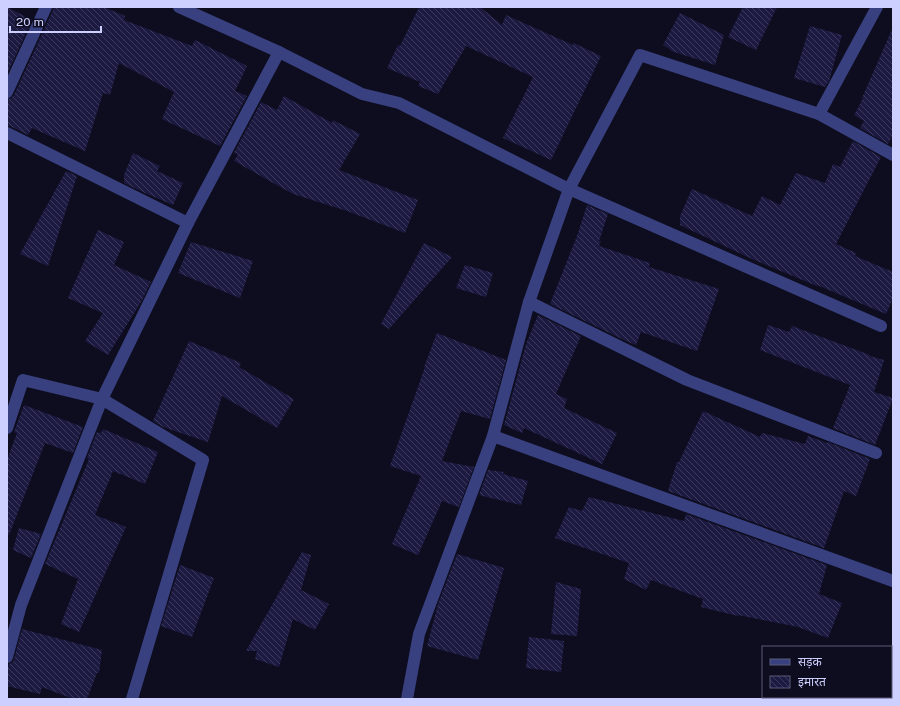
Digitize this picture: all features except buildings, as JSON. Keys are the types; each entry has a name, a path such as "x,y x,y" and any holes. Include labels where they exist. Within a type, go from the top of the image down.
{"street":[{"path":"7,92 46,7"},
{"path":"179,7 279,52 362,94 399,103 569,189 881,326"},
{"path":"819,114 877,7"},
{"path":"7,657 21,605 102,399 188,223 279,52"},
{"path":"407,699 419,634 493,436 529,302 569,189 640,55 819,114 893,155"},
{"path":"7,133 188,223"},
{"path":"529,302 686,380 876,453"},
{"path":"7,428 23,380 102,399 203,460 132,699"},
{"path":"493,436 893,581"}]}
